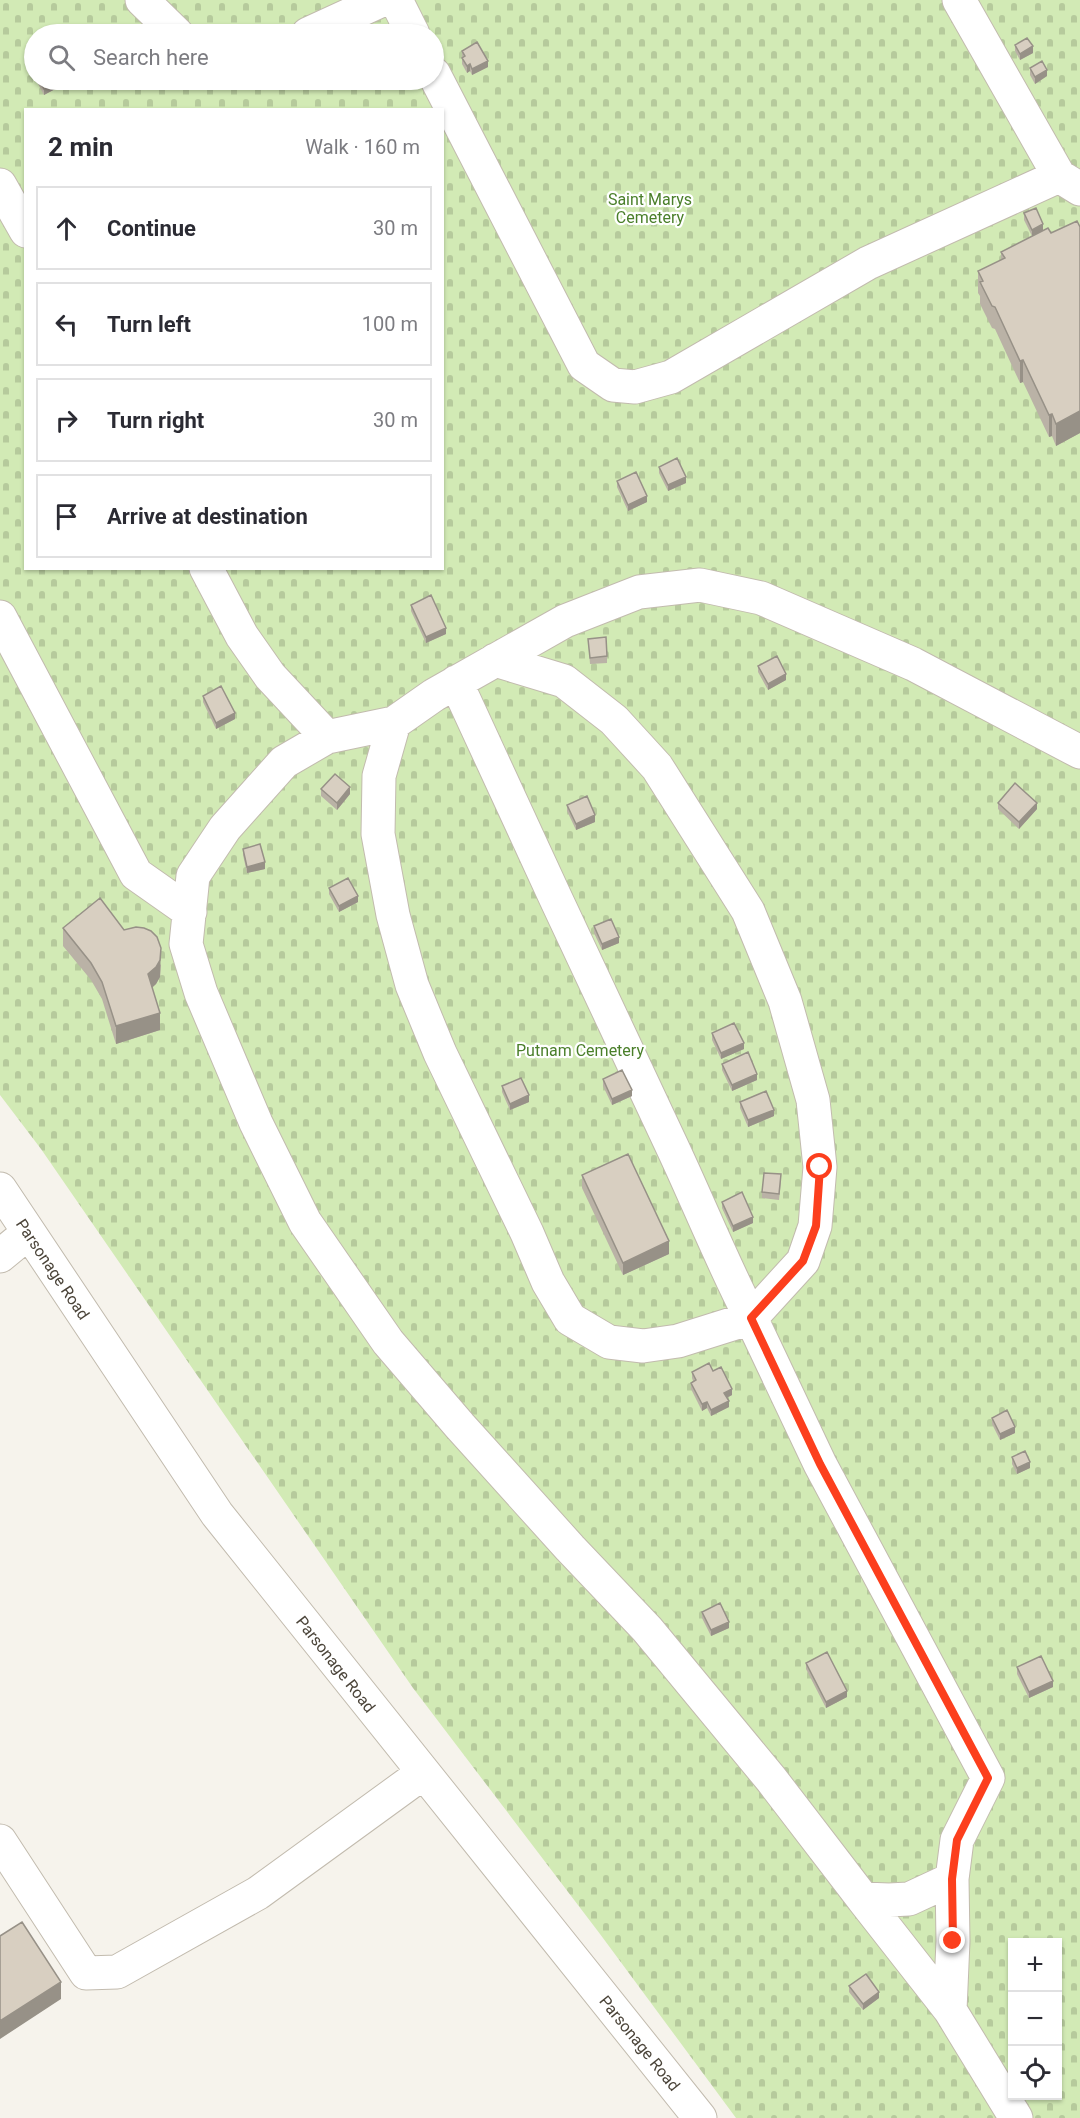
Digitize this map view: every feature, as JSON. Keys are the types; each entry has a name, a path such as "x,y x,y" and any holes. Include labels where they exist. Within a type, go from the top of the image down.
{"street":[{"path":"142,0 167,24"},
{"path":"330,24 382,0"},
{"path":"396,0 408,24"},
{"path":"442,90 584,365 613,385 635,387 671,377 868,263 1070,182 959,0"},
{"path":"0,185 24,227"},
{"path":"207,570 242,636 270,676 327,737"},
{"path":"1016,2118 950,2010 771,1779 647,1629 554,1531 388,1342 305,1222 256,1123 201,993 186,944 194,876 225,828 284,762 327,737 394,723 434,695 565,621 639,592 700,585 761,598 913,664 1080,752"},
{"path":"0,617 136,874 190,912"},
{"path":"394,723 379,776 378,834 393,915 412,985 440,1053 527,1233 548,1282 570,1319 609,1342 643,1346 678,1341 751,1318 803,1261 816,1226 820,1167 813,1100 785,1001 748,911 657,766 614,720 564,681 495,660"},
{"path":"456,682 561,913 698,1203 733,1285 820,1464 988,1778 957,1840 952,1879 953,1941 950,2010"},
{"name":"Parsonage Road","path":"0,1189 217,1514 700,2118"},
{"path":"0,1256 28,1233"},
{"path":"0,1841 86,1973 117,1972 258,1893 423,1773"},
{"path":"863,1899 909,1899 952,1879"}],"green space":[{"name":"Putnam Cemetery","path":"0,0 1080,0 1080,2118 736,2118 413,1688 41,1149 0,1095"}],"building":[{"path":"1027,38 1033,46 1020,54 1015,45"},
{"path":"477,42 488,61 472,69 470,64 467,66 462,58 465,56 462,51"},
{"path":"1042,61 1047,70 1035,77 1030,68"},
{"path":"1036,208 1043,224 1032,230 1024,213"},
{"path":"1077,221 1080,227 1080,411 1056,424 1052,414 1049,415 1023,360 1020,361 995,307 992,306 980,282 983,281 978,271 1005,258 1001,252 1048,228 1051,233"},
{"path":"677,458 686,477 668,485 659,467"},
{"path":"636,472 647,496 628,505 617,481"},
{"path":"431,595 446,628 426,637 411,605"},
{"path":"606,637 607,656 590,658 588,639"},
{"path":"777,656 786,674 768,684 758,666"},
{"path":"221,686 235,713 216,723 203,696"},
{"path":"335,774 350,787 337,803 321,789"},
{"path":"1015,783 1037,803 1019,822 998,803"},
{"path":"587,796 595,815 576,824 567,805"},
{"path":"260,844 265,862 247,867 243,849"},
{"path":"348,878 358,896 339,906 329,888"},
{"path":"100,898 124,930 144,928 157,937 161,948 160,960 148,974 160,1013 116,1026 102,982 91,963 63,928"},
{"path":"611,919 619,937 602,944 594,926"},
{"path":"734,1023 744,1043 721,1053 712,1033"},
{"path":"748,1052 757,1074 732,1085 722,1064"},
{"path":"622,1070 632,1090 612,1099 603,1079"},
{"path":"521,1078 529,1095 510,1104 502,1086"},
{"path":"766,1091 774,1110 748,1120 740,1102"},
{"path":"628,1154 669,1241 623,1263 582,1175"},
{"path":"764,1173 781,1174 779,1194 762,1192"},
{"path":"742,1192 753,1217 733,1226 722,1202"},
{"path":"709,1363 713,1371 721,1367 732,1389 724,1393 729,1401 711,1410 707,1402 702,1404 691,1383 696,1380 692,1372"},
{"path":"1007,1410 1015,1427 1000,1434 992,1418"},
{"path":"1025,1451 1030,1462 1017,1468 1012,1457"},
{"path":"720,1603 729,1622 711,1630 702,1612"},
{"path":"827,1652 847,1691 826,1702 806,1663"},
{"path":"1041,1656 1053,1681 1029,1692 1017,1667"},
{"path":"22,1922 61,1982 0,2021 0,1936"},
{"path":"866,1974 879,1992 863,2004 849,1986"}],"route":[{"path":"820,1167 816,1226 803,1261 751,1318 820,1464 988,1778 957,1840 952,1879 953,1941"}],"park label":[{"name":"Saint Marys Cemetery","path":"650,208"}]}
